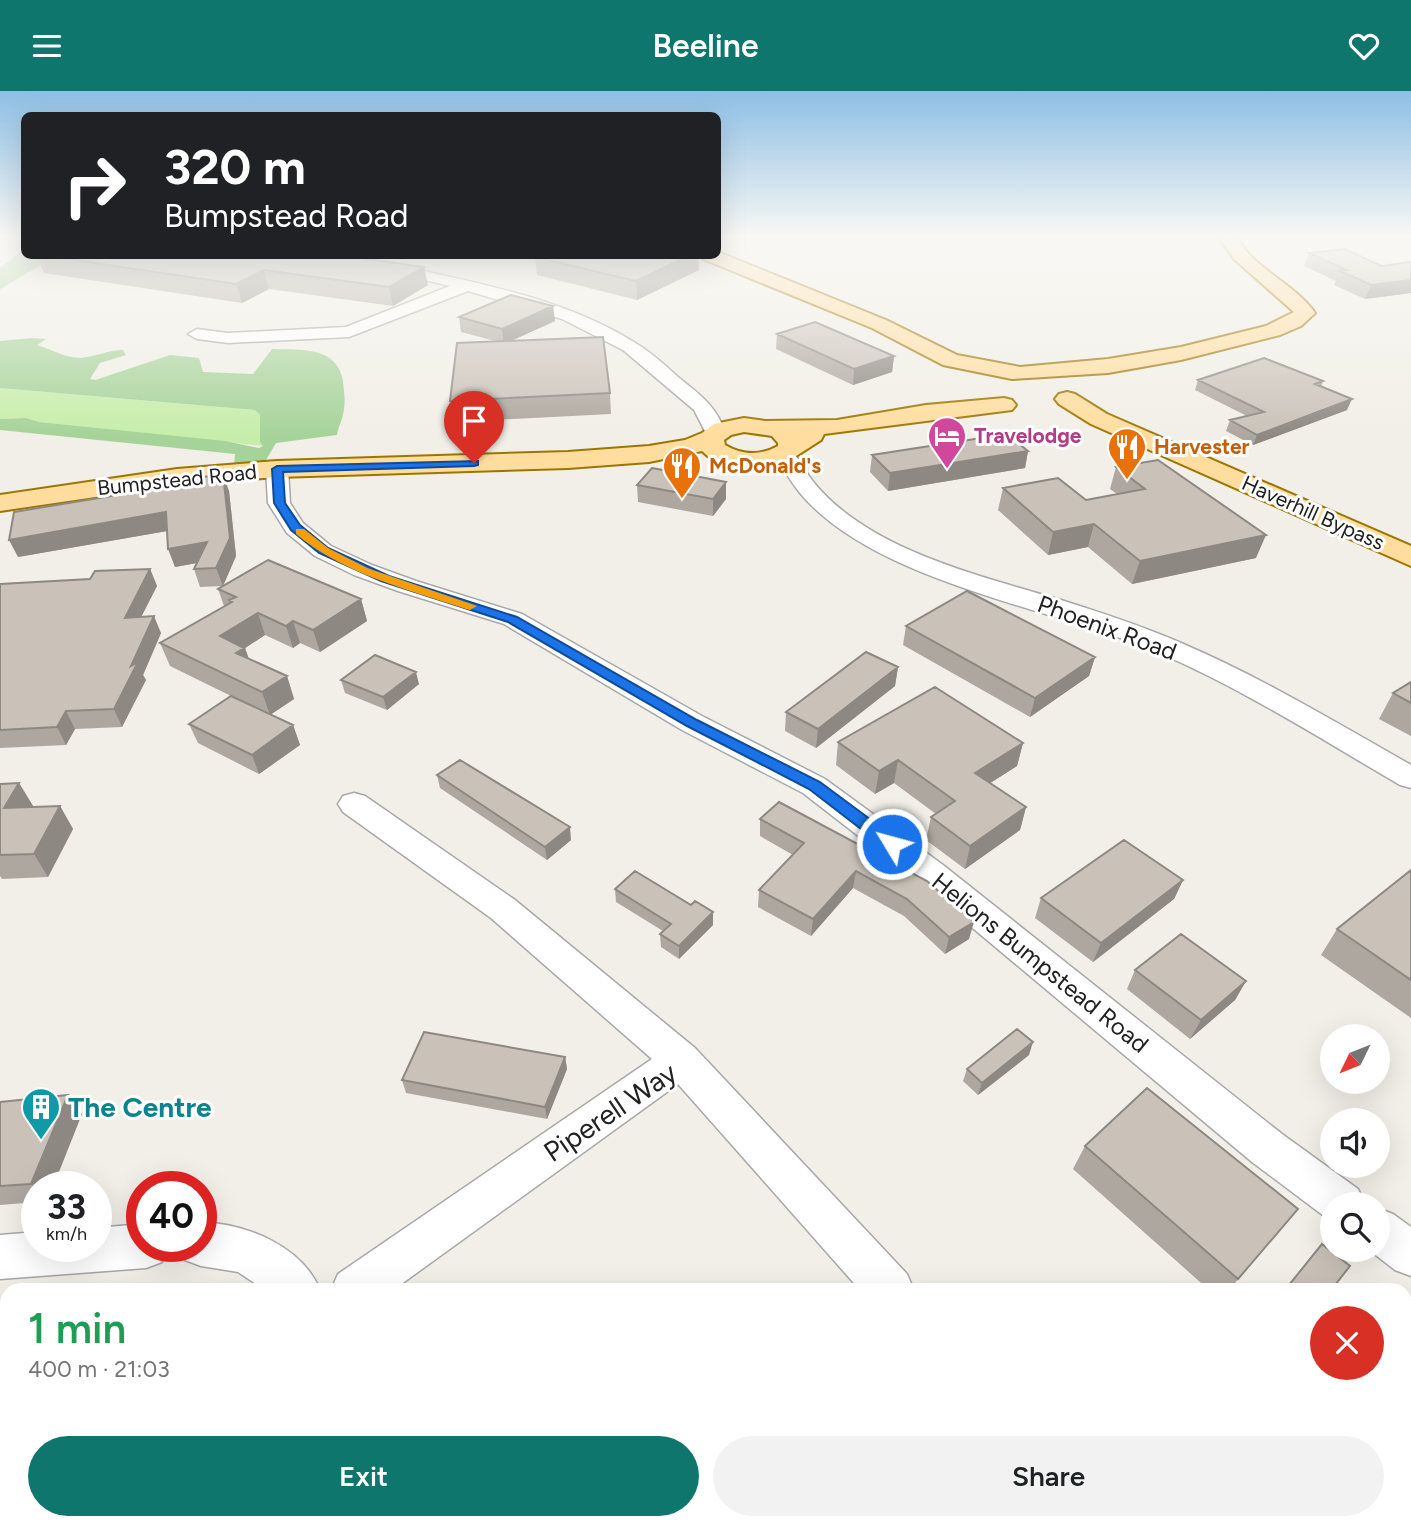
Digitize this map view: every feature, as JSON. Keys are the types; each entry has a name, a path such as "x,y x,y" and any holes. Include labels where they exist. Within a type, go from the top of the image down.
{"main road":[{"path":"827,303 879,324 951,360 1045,376 1051,402"},
{"path":"926,412 979,389 986,376 1110,366 1197,350 1282,328 1302,318 1305,313 1299,303"},
{"path":"951,360 979,389 1004,405"},
{"path":"787,450 811,435 837,427 926,412 1051,402 1076,379 1110,366"},
{"name":"Haverhill Bypass","path":"1051,402 1099,419 1411,557"},
{"name":"Bumpstead Road","path":"0,503 177,477 277,469 568,460 649,454 691,446 732,426 763,426"},
{"path":"763,426 837,427"},
{"path":"763,426 787,435 791,441 787,450"},
{"path":"713,435 713,449 740,459"},
{"name":"Bumpstead Road","path":"649,454 740,459 774,457 787,450"}],"street":[{"path":"197,334 228,338 349,333 423,303"},
{"path":"523,303 557,312 599,330 645,358 704,407 713,423 713,435"},
{"path":"704,407 763,426"},
{"name":"Phoenix Road","path":"787,450 803,484"},
{"name":"Phoenix Road","path":"740,459 803,484 853,526 901,554 964,581 1093,619 1175,650 1267,697 1411,778"},
{"name":"Helions Bumpstead Road","path":"277,469 279,503 295,528 323,551 385,578 513,619 692,723 814,786 931,874 1267,1148 1327,1192"},
{"path":"354,804 503,909 681,1060"},
{"name":"Piperell Way","path":"364,1283 681,1060 885,1283"},
{"path":"1390,1239 1411,1254"},
{"path":"217,1247 248,1252 286,1276 292,1283"},
{"path":"0,1258 126,1248"}],"green space":[{"path":"46,339 37,345 75,358 123,350 126,355 100,363 90,379 95,380 170,355 199,358 203,372 253,374 272,349 317,352 334,361 343,381 344,406 337,435 276,443 263,465 234,468 235,454 0,430 0,419 26,418 39,422 225,441 259,448 263,446 260,442 260,415 255,410 0,388 0,341"},
{"path":"0,388 255,410 260,415 260,442 264,446 39,422 26,418 0,419"}],"building":[{"path":"492,303 542,303 553,306 502,329 459,317"},
{"path":"815,322 894,356 854,369 777,334"},
{"path":"603,337 610,393 450,401 457,343"},
{"path":"1264,358 1323,381 1315,384 1352,399 1257,435 1230,420 1264,412 1198,380"},
{"path":"1007,434 1028,451 890,473 872,455"},
{"path":"1158,460 1266,535 1140,561 1094,524 1053,532 1003,488 1058,478 1086,500 1145,489 1116,467"},
{"path":"652,468 726,482 713,499 637,485"},
{"path":"223,474 230,538 216,568 194,569 207,542 168,549 166,512 9,540 14,512 166,487 165,483"},
{"path":"268,560 361,599 313,630 293,621 286,626 258,613 220,636 244,648 236,653 287,676 262,692 160,643 232,602 229,600 236,597 218,589"},
{"path":"150,569 125,618 154,616 131,666 138,662 114,709 66,711 57,727 0,730 0,584 90,579 95,571"},
{"path":"967,591 1095,657 1035,698 906,626"},
{"path":"866,652 898,667 818,729 786,712"},
{"path":"375,655 416,672 383,697 341,680"},
{"path":"1411,682 1411,703 1393,693"},
{"path":"935,687 1023,743 975,773 1026,807 970,846 931,817 955,801 898,760 879,771 838,742"},
{"path":"231,696 293,725 252,755 189,724"},
{"path":"460,760 570,827 545,847 437,775"},
{"path":"19,783 4,808 60,806 34,854 0,855 0,784"},
{"path":"779,802 927,881 974,922 949,937 907,899 856,871 813,919 759,890 804,843 760,819"},
{"path":"1124,840 1183,880 1101,943 1041,898"},
{"path":"1411,870 1411,980 1337,929"},
{"path":"635,871 691,905 695,901 713,912 679,946 660,934 671,924 615,889"},
{"path":"1181,934 1246,981 1201,1020 1135,970"},
{"path":"1017,1029 1033,1042 982,1083 967,1069"},
{"path":"424,1032 565,1057 545,1107 402,1080"},
{"path":"1147,1088 1298,1209 1238,1279 1085,1146"},
{"path":"68,1095 36,1171 21,1171 21,1185 0,1186 0,1102"},
{"path":"1320,1246 1320,1262 1345,1262 1350,1266 1337,1283 1291,1283"}],"slow traffic":[{"path":"300,531 323,551 363,570 470,606"}],"place":[{"name":"Travelodge","path":"947,470"},
{"name":"Harvester","path":"1127,481"},
{"name":"McDonald's","path":"682,500"},
{"name":"The Centre","path":"41,1141"}],"route":[{"path":"474,463 277,469 279,503 295,528 323,551 363,570 407,586 513,619 692,723 814,786 892,844"}]}
